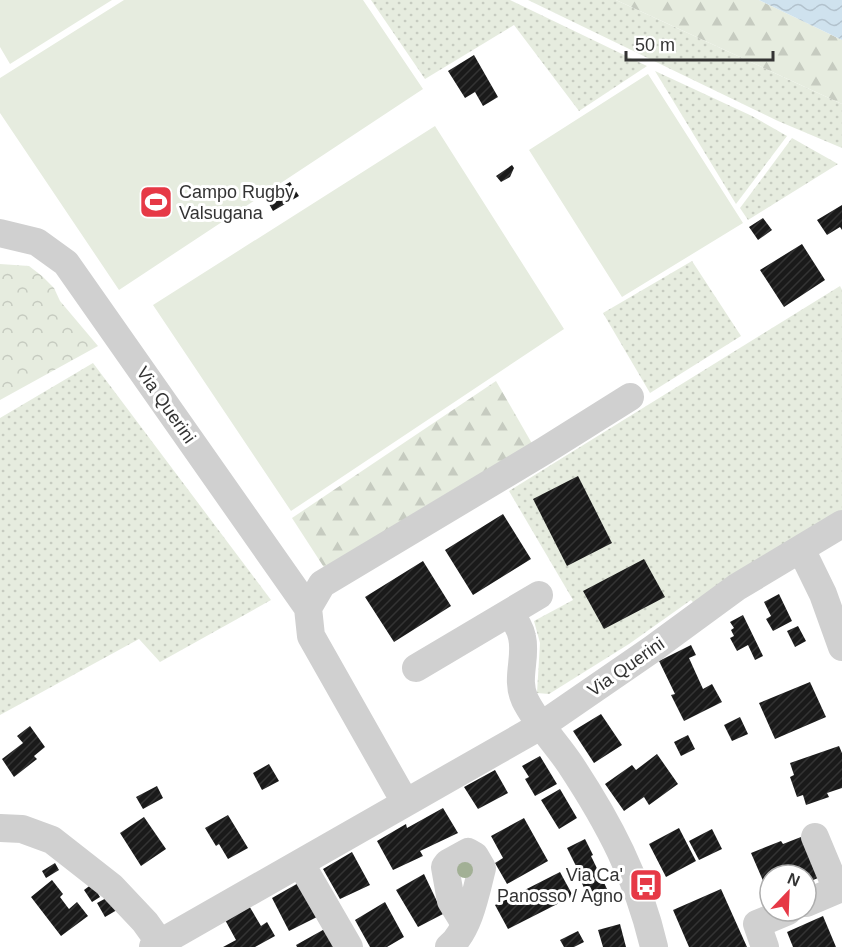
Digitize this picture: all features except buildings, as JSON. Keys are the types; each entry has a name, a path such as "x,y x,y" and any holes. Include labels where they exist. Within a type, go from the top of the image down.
{"street":[{"name":"Via Querini","path":"0,233 37,242 66,263 308,608 311,636 405,802"},
{"path":"308,608 322,584 630,397"},
{"name":"Via Querini","path":"156,945 542,725 737,587 842,524"},
{"path":"801,549 823,594 842,647"},
{"path":"416,669 539,595"},
{"path":"509,613 519,626 523,639 520,670 525,699 569,763 622,853 637,886 654,947"},
{"path":"0,828 22,829 52,840 112,887 145,922 156,945"},
{"path":"815,837 837,890 818,898"},
{"path":"301,864 349,947"},
{"path":"760,923 758,924 765,947"}],"green space":[{"path":"0,0 112,0 10,64 0,47"},
{"name":"Campo Rugby Valsugana","path":"124,0 363,0 423,89 119,290 0,113 0,78"},
{"path":"371,0 510,0 647,66 579,111 514,25 425,79"},
{"path":"528,0 616,0 842,104 842,148 778,121"},
{"path":"616,0 759,0 842,40 842,104"},
{"path":"655,71 752,116 787,136 736,204"},
{"path":"648,74 743,223 622,297 529,150"},
{"path":"435,126 564,329 291,511 153,305"},
{"path":"792,138 838,164 748,220 740,208"},
{"path":"692,261 741,336 650,393 603,313"},
{"path":"0,264 29,266 42,276 54,288 60,301 98,346 0,400"},
{"path":"840,286 842,290 842,515 698,608 691,600 629,644 549,694 537,693 540,643 534,621 573,600 509,491"},
{"path":"93,363 271,600 160,662 139,639 0,715 0,418"},
{"path":"496,381 534,447 327,572 292,518"}],"water":[{"path":"759,0 842,0 842,40"}],"place":[{"name":"Campo Rugby Valsugana","path":"156,202"},
{"name":"Via Ca' Panosso / Agno","path":"646,885"}]}
